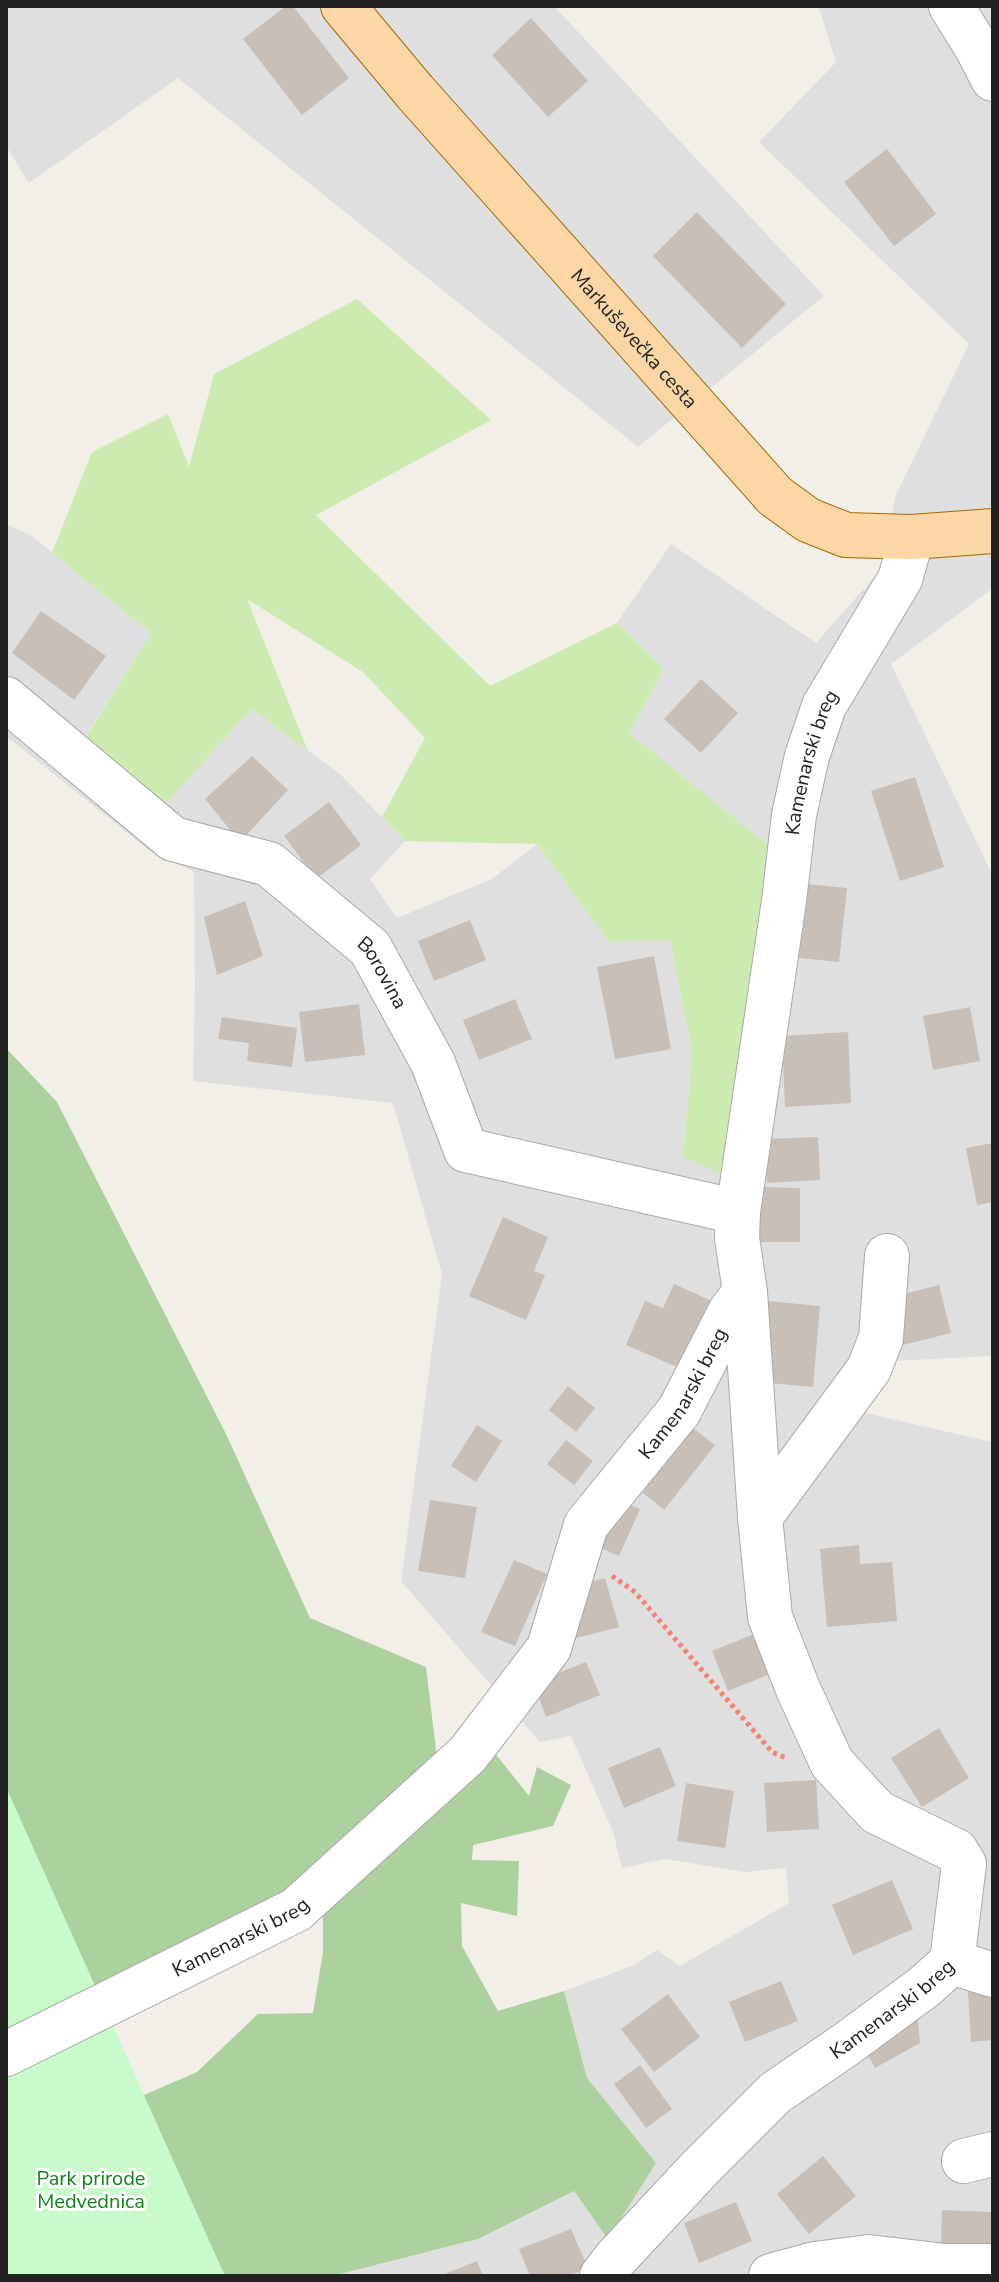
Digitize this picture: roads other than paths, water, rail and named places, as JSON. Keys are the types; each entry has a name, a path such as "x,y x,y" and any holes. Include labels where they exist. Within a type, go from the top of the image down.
{"main road":[{"name":"Markuševečka cesta","path":"343,6 415,92 775,496 808,520 846,535 912,537 993,531"}],"street":[{"path":"951,6 993,79"},
{"name":"Kamenarski breg","path":"602,2276 701,2167 775,2093 924,1987 952,1962 978,1868 956,1851 877,1812 832,1763 770,1617 745,1292 737,1238 738,1212 794,815 807,756 824,706 900,579 912,537"},
{"name":"Borovina","path":"6,699 173,839 269,864 370,948 433,1063 466,1150 738,1212"},
{"path":"760,1517 869,1369 881,1338 887,1256"},
{"name":"Kamenarski breg","path":"6,2054 296,1910 468,1754 549,1648 586,1525 679,1411 730,1312 745,1292"},
{"path":"952,1962 993,1975"},
{"path":"771,2276 815,2264 869,2257 945,2266 993,2266"}],"park label":[{"name":"Park prirode Medvednica","path":"91,2190"}]}
